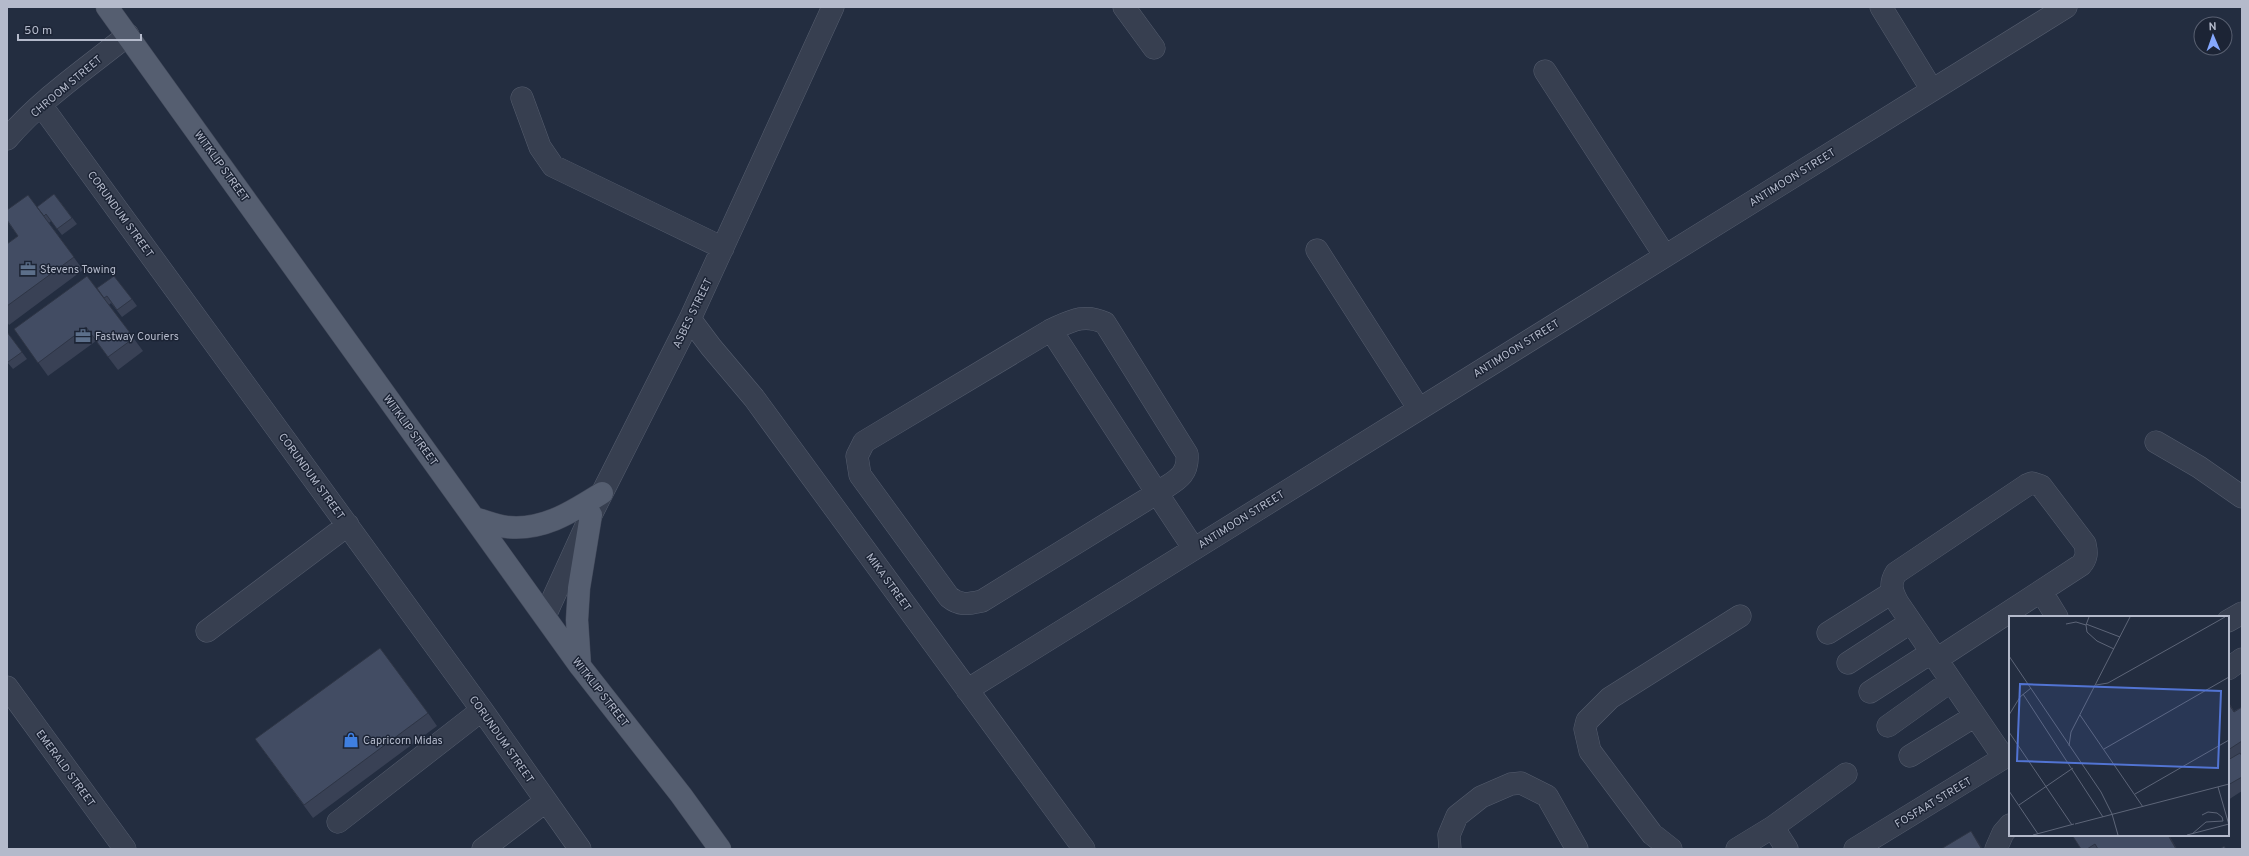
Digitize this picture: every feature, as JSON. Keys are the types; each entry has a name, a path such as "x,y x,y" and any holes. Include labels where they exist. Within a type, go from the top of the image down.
{"main road":[{"name":"WITKLIP STREET","path":"107,7 580,666 681,795 720,849"},
{"path":"474,518 507,527 532,526 561,518 602,493"},
{"path":"580,666 577,620 579,588 591,515"}],"street":[{"name":"ASBES STREET","path":"545,616 591,515 690,319 833,7"},
{"path":"1124,7 1154,48"},
{"path":"1881,7 1932,90"},
{"name":"ANTIMOON STREET","path":"967,690 2066,7"},
{"name":"CHROOM STREET","path":"7,139 19,125 41,105 128,35"},
{"path":"1545,71 1665,256"},
{"path":"522,98 540,146 553,166 723,248"},
{"name":"CORUNDUM STREET","path":"41,105 482,710 580,849"},
{"path":"1317,250 1419,409"},
{"path":"1088,317 1105,324 1187,454 1188,464 1184,474 1157,493 982,601 966,605 957,603 949,597 860,476 858,456 864,442 1051,330 1077,318 1088,317"},
{"name":"MIKA STREET","path":"690,319 711,347 754,398 1084,849"},
{"path":"1051,330 1194,549"},
{"path":"2156,442 2199,467 2242,497"},
{"path":"1870,692 1934,655 2041,591 2080,565 2087,553 2085,544 2045,489 2038,484 2027,484 1896,573 1891,582 1892,592 1911,622 1934,655 1975,716 2007,756"},
{"path":"207,630 348,526"},
{"path":"2041,591 2057,616"},
{"path":"1828,633 1892,592"},
{"path":"2229,620 2242,613"},
{"path":"1671,849 1652,834 1590,751 1585,729 1588,721 1610,698 1740,616"},
{"path":"1848,663 1911,622"},
{"path":"2229,668 2242,659"},
{"path":"1888,726 1951,681"},
{"name":"EMERALD STREET","path":"7,687 125,849"},
{"path":"338,822 482,710"},
{"path":"1910,756 1975,716"},
{"name":"FOSFAAT STREET","path":"1855,849 2007,756"},
{"path":"1737,849 1773,827 1846,774"},
{"path":"1450,849 1449,835 1457,816 1481,797 1511,784 1521,783 1547,796 1577,849"},
{"path":"483,849 546,801"},
{"path":"1996,849 2003,833 2009,826"},
{"path":"1773,827 1788,849"}],"building":[{"path":"54,194 72,218 57,229 46,214 44,216 37,207"},
{"path":"28,195 74,257 7,306 7,244 18,236 7,220 7,210"},
{"path":"87,276 134,338 108,357 86,327 38,363 14,329"},
{"path":"114,276 132,299 117,310 107,296 104,298 97,288"},
{"path":"7,332 22,352 8,362 7,361"},
{"name":"Capricorn Midas","path":"380,648 428,713 304,805 255,739"},
{"path":"2229,704 2234,712 2242,707 2242,741 2229,749"},
{"path":"2240,753 2242,756 2242,777 2229,784 2229,759"},
{"path":"1971,831 1981,848 1941,849"},
{"path":"2073,836 2169,836 2176,849 2098,849 2095,844 2087,849 2081,849"}],"place":[{"name":"Stevens Towing","path":"28,269"},
{"name":"Fastway Couriers","path":"83,336"},
{"name":"Capricorn Midas","path":"351,740"}]}
